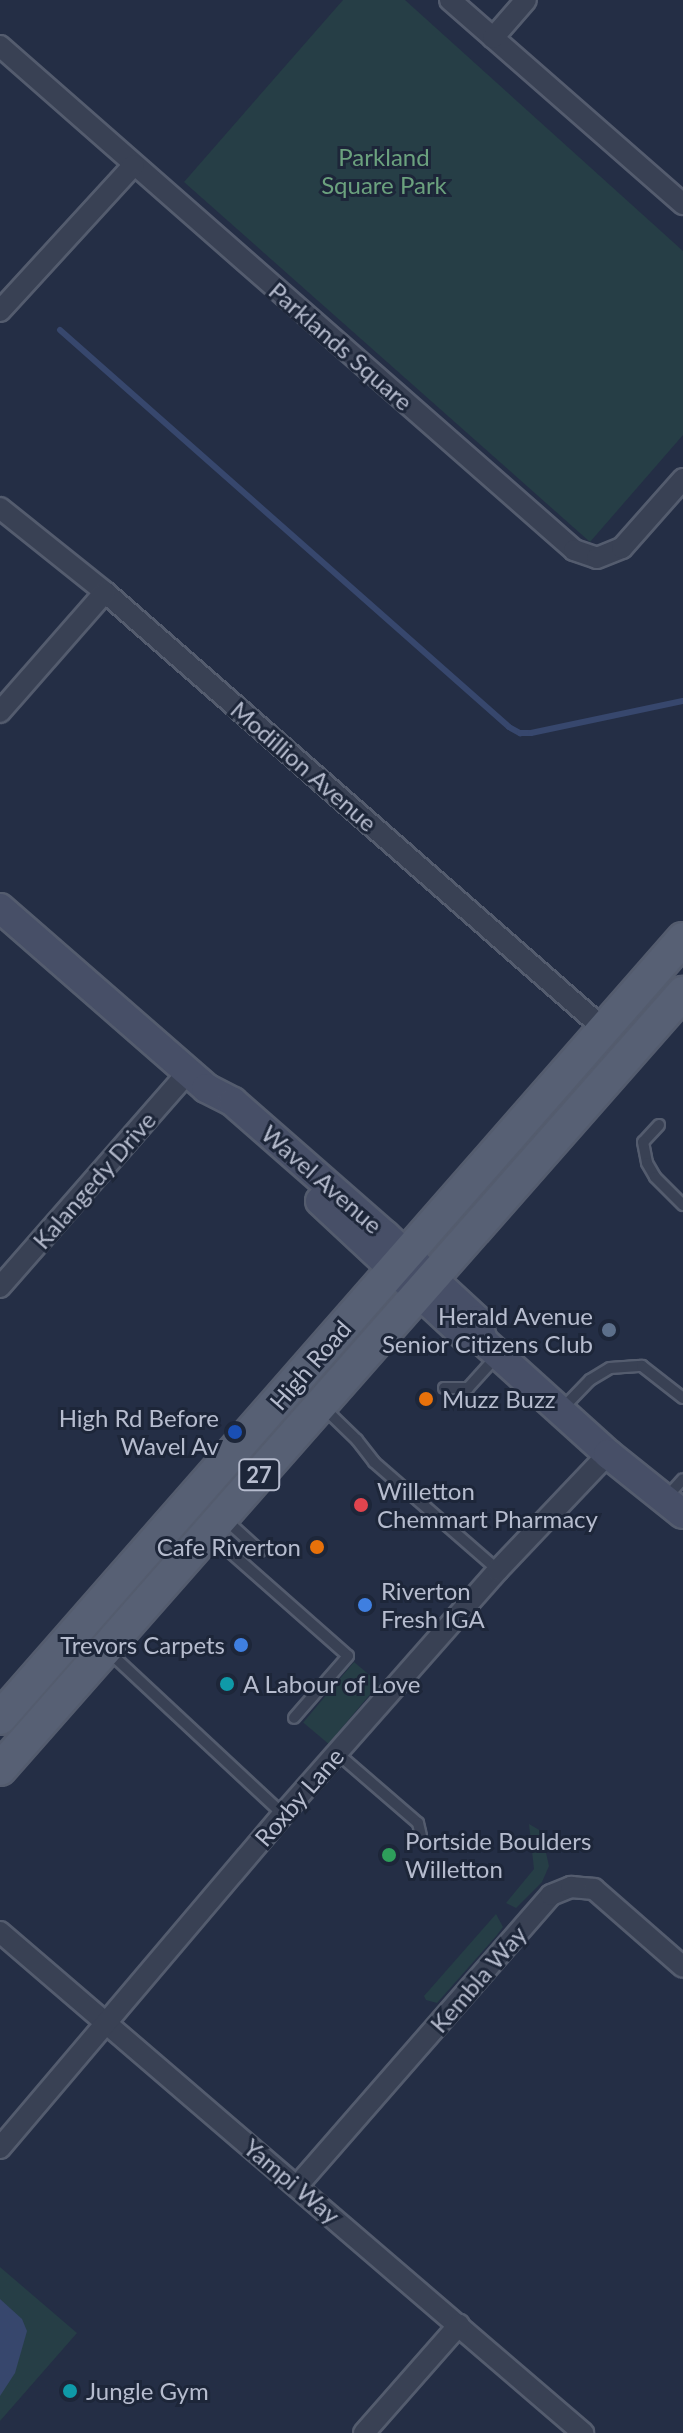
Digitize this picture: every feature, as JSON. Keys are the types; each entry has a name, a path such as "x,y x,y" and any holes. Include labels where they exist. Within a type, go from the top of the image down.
{"main road":[{"name":"High Road","path":"0,1718 683,939"},
{"name":"High Road","path":"0,1769 683,993"}],"street":[{"path":"450,0 683,204"},
{"path":"493,38 526,0"},
{"name":"Parklands Square","path":"0,46 574,550 597,558 622,548 683,479"},
{"path":"0,311 134,165"},
{"name":"Modillion Avenue","path":"0,508 105,592 604,1029"},
{"path":"0,712 105,592"},
{"name":"Wavel Avenue","path":"0,908 197,1080 221,1112 425,1286 477,1320 491,1348 608,1454 677,1497"},
{"name":"Kalangedy Drive","path":"0,1287 197,1080"},
{"name":"Roxby Lane","path":"0,2148 107,2026 283,1814 312,1770 337,1753 498,1570 608,1454"},
{"name":"Kembla Way","path":"298,2185 551,1895 571,1887 594,1889 683,1967"},
{"name":"Yampi Way","path":"0,1932 583,2433"},
{"path":"364,2433 459,2325"}],"lane":[{"path":"659,1125 643,1142 647,1163 655,1177 683,1205"},
{"path":"444,1388 468,1388 491,1348"},
{"path":"560,1411 590,1380 610,1368 642,1366 683,1398"},
{"path":"320,1405 357,1440 374,1462 498,1570"},
{"path":"215,1524 260,1551"},
{"path":"215,1524 348,1656 294,1718"},
{"path":"105,1650 283,1814"},
{"path":"337,1753 418,1823 421,1836"}],"green space":[{"name":"Parkland Square Park","path":"343,0 405,0 683,251 683,435 590,542 184,182"},
{"path":"354,1662 379,1683 328,1744 303,1723"},
{"path":"529,1824 541,1831 549,1866 542,1882 516,1908 506,1903 534,1869"},
{"path":"496,1914 503,1927 497,1935 437,2003 426,2000 424,1996"},
{"path":"0,2267 77,2333 0,2421"}],"water":[{"path":"0,2299 22,2319 27,2331 15,2373 0,2396"}],"waterway":[{"path":"60,330 509,727 520,733 531,733 683,701"}],"place":[{"name":"Herald Avenue Senior Citizens Club","path":"609,1330"},
{"name":"Muzz Buzz","path":"426,1399"},
{"name":"High Rd Before Wavel Av","path":"235,1432"},
{"name":"Willetton Chemmart Pharmacy","path":"361,1505"},
{"name":"Cafe Riverton","path":"317,1547"},
{"name":"Riverton Fresh IGA","path":"365,1605"},
{"name":"Trevors Carpets","path":"241,1645"},
{"name":"A Labour of Love","path":"227,1684"},
{"name":"Portside Boulders Willetton","path":"389,1855"},
{"name":"Jungle Gym","path":"70,2391"}]}
